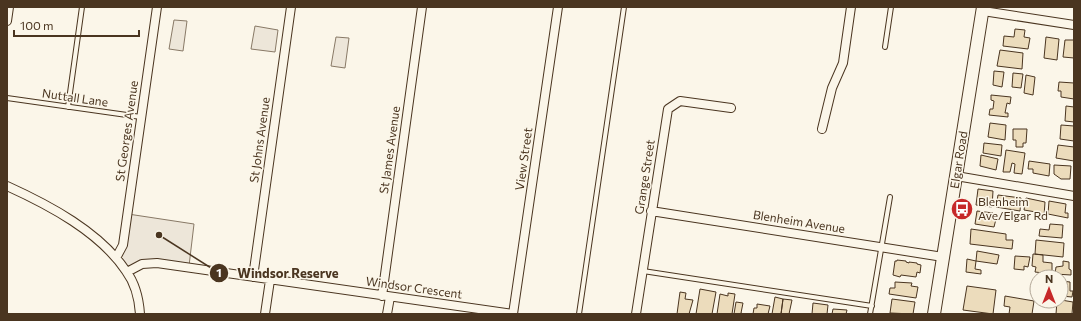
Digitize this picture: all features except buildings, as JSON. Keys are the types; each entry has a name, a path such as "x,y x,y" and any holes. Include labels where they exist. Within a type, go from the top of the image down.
{"main road":[{"name":"Elgar Road","path":"934,314 983,9"}],"street":[{"path":"7,21 9,7"},
{"name":"St Georges Avenue","path":"116,258 122,245 157,7"},
{"name":"St Johns Avenue","path":"253,277 291,7"},
{"name":"St James Avenue","path":"387,314 386,296 422,7"},
{"name":"View Street","path":"510,314 558,7"},
{"path":"822,129 832,88 843,63 851,7"},
{"path":"983,9 1074,25"},
{"name":"Grange Street","path":"636,314 668,109 680,101 731,108"},
{"path":"956,176 1074,196"},
{"path":"7,186 31,197 74,222 102,244 127,272 139,298 140,314"},
{"name":"Blenheim Avenue","path":"652,211 943,257"},
{"name":"Windsor Crescent","path":"127,272 142,264 157,263 510,314"},
{"path":"265,314 270,280"}],"lane":[{"path":"68,107 82,7"},
{"path":"579,314 624,7"},
{"path":"885,47 891,7"},
{"name":"Nuttall Lane","path":"7,98 141,117"},
{"path":"870,314 890,197"},
{"path":"642,271 872,306"}],"shaded area":[{"path":"174,20 187,21 183,51 169,49"},
{"path":"255,26 278,30 275,52 251,49"},
{"path":"336,37 349,38 345,68 331,66"},
{"path":"128,214 194,224 189,266 158,262 127,270 119,257"}],"place":[{"name":"Blenheim Ave/Elgar Rd","path":"962,209"},
{"name":"Windsor Reserve","path":"159,235"}]}
